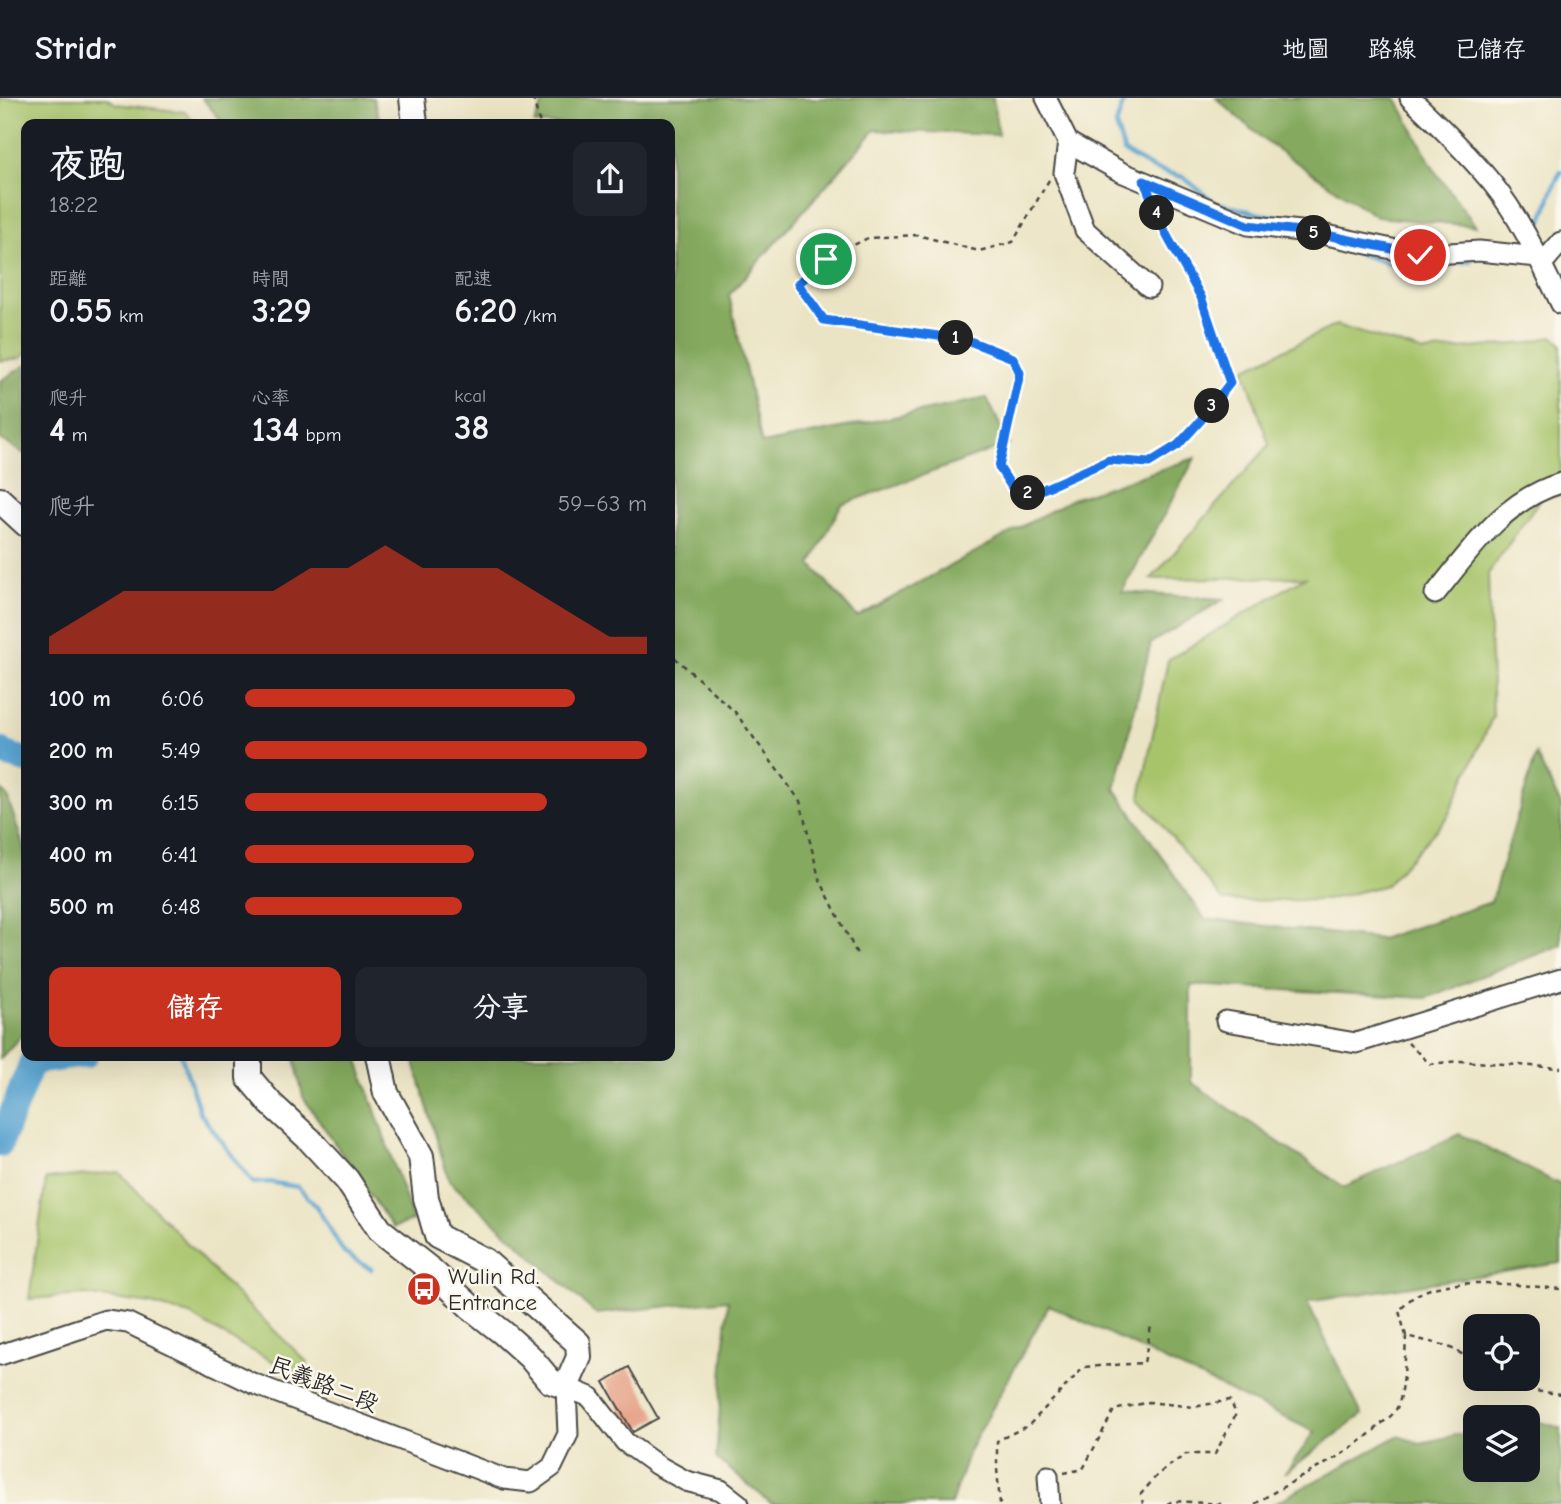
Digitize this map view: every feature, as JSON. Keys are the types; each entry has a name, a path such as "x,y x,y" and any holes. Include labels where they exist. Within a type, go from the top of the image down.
{"main road":[{"path":"412,98 414,119"},
{"path":"0,500 21,519"},
{"path":"249,1061 249,1079 347,1180 380,1230 502,1332 530,1357 550,1381 566,1387 579,1357 578,1343 485,1261 437,1236 426,1198 421,1156 386,1093 379,1061"}],"street":[{"path":"1045,98 1068,142 1121,172 1248,225 1317,233 1420,255 1479,251 1531,252 1561,242"},
{"path":"1410,98 1436,122 1493,185 1561,304"},
{"path":"1068,142 1064,173 1085,230 1149,287"},
{"path":"1435,594 1491,525 1537,490 1561,483"},
{"path":"1226,1021 1356,1042 1561,979"},
{"name":"民義路二段","path":"0,1355 106,1320 128,1323 253,1383 504,1479 531,1482 552,1467 568,1434 566,1387"},
{"path":"566,1387 590,1397 625,1442 657,1465 685,1481 721,1490 738,1504"},
{"path":"1048,1476 1050,1504"}],"path":[{"path":"533,98 539,119"},
{"path":"1064,173 1050,178 1013,242 979,251 917,235 868,239 826,259 798,284 824,320 967,340 1013,358 1020,373 999,467 1013,489 1032,494 1109,460 1149,463 1178,445 1230,383 1201,297 1167,236 1144,181"},
{"path":"675,658 735,712 800,801 818,878 858,956"},
{"path":"1395,1031 1430,1064 1460,1061 1561,1069"},
{"path":"1255,1504 1357,1446 1396,1410 1404,1375 1406,1336 1399,1311 1416,1295 1447,1286 1480,1283 1561,1289"},
{"path":"1000,1504 998,1441 1029,1425 1084,1367 1144,1363 1151,1326"},
{"path":"1406,1336 1447,1346 1463,1355"},
{"path":"1534,1391 1561,1394"},
{"path":"1048,1476 1083,1469 1114,1410 1149,1402 1194,1407 1230,1400 1236,1414 1215,1454 1186,1454 1158,1474 1141,1494 1143,1504"},
{"path":"1167,1504 1173,1501 1222,1504"}],"green space":[{"path":"0,98 107,98 116,104 185,112 192,119 21,119 21,358 0,361"},
{"path":"202,98 373,98 379,117 378,119 220,119"},
{"path":"545,98 993,98 998,135 875,130 729,295 762,444 987,398 1009,444 841,505 811,564 857,617 1072,499 1195,458 1122,592 1224,599 1151,643 1115,789 1205,919 1380,939 1491,902 1536,755 1561,805 1561,945 1426,998 1191,985 1191,1082 1344,1187 1460,1134 1561,1185 1561,1263 1307,1302 1362,1415 1285,1473 1315,1432 1049,1305 969,1451 951,1504 772,1504 716,1458 728,1300 596,1314 449,1181 414,1061 675,1061 675,119 536,119"},
{"path":"1216,98 1396,98 1435,171 1476,226 1377,217 1265,141"},
{"path":"1336,325 1424,352 1527,343 1553,336 1561,344 1561,495 1540,499 1488,574 1493,716 1447,818 1386,885 1326,900 1223,901 1140,797 1168,660 1305,577 1151,579 1269,445 1244,369"},
{"path":"21,368 21,452 0,439 0,381"},
{"path":"0,789 7,796 21,839 21,1036 0,1059"},
{"path":"295,1061 358,1061 413,1220 393,1228 303,1097"},
{"path":"119,1172 219,1277 308,1363 301,1376 190,1315 151,1304 85,1295 29,1299 46,1179"},
{"path":"1540,1422 1561,1428 1561,1504 1273,1504 1398,1436 1420,1443 1463,1434 1463,1482 1540,1482"}],"building":[{"path":"629,1367 658,1418 633,1432 604,1382"}],"waterway":[{"path":"1125,98 1116,125 1124,152 1154,169 1183,177 1213,201"},
{"path":"1534,237 1561,172"},
{"path":"1222,204 1259,214 1294,219"},
{"path":"1343,248 1393,265 1421,268 1470,261"},
{"path":"0,750 21,759"},
{"path":"0,1144 32,1062 40,1061"},
{"path":"183,1061 200,1113 253,1183 269,1182 298,1187 316,1206 344,1253 371,1269"}],"place":[{"name":"Wulin Rd. Entrance","path":"424,1289"}],"route":[{"path":"826,259 798,284 824,320 967,340 1013,358 1020,373 999,467 1013,489 1032,494 1109,460 1149,463 1178,445 1230,383 1201,297 1167,236 1144,181 1248,225 1317,233 1420,255"}]}
